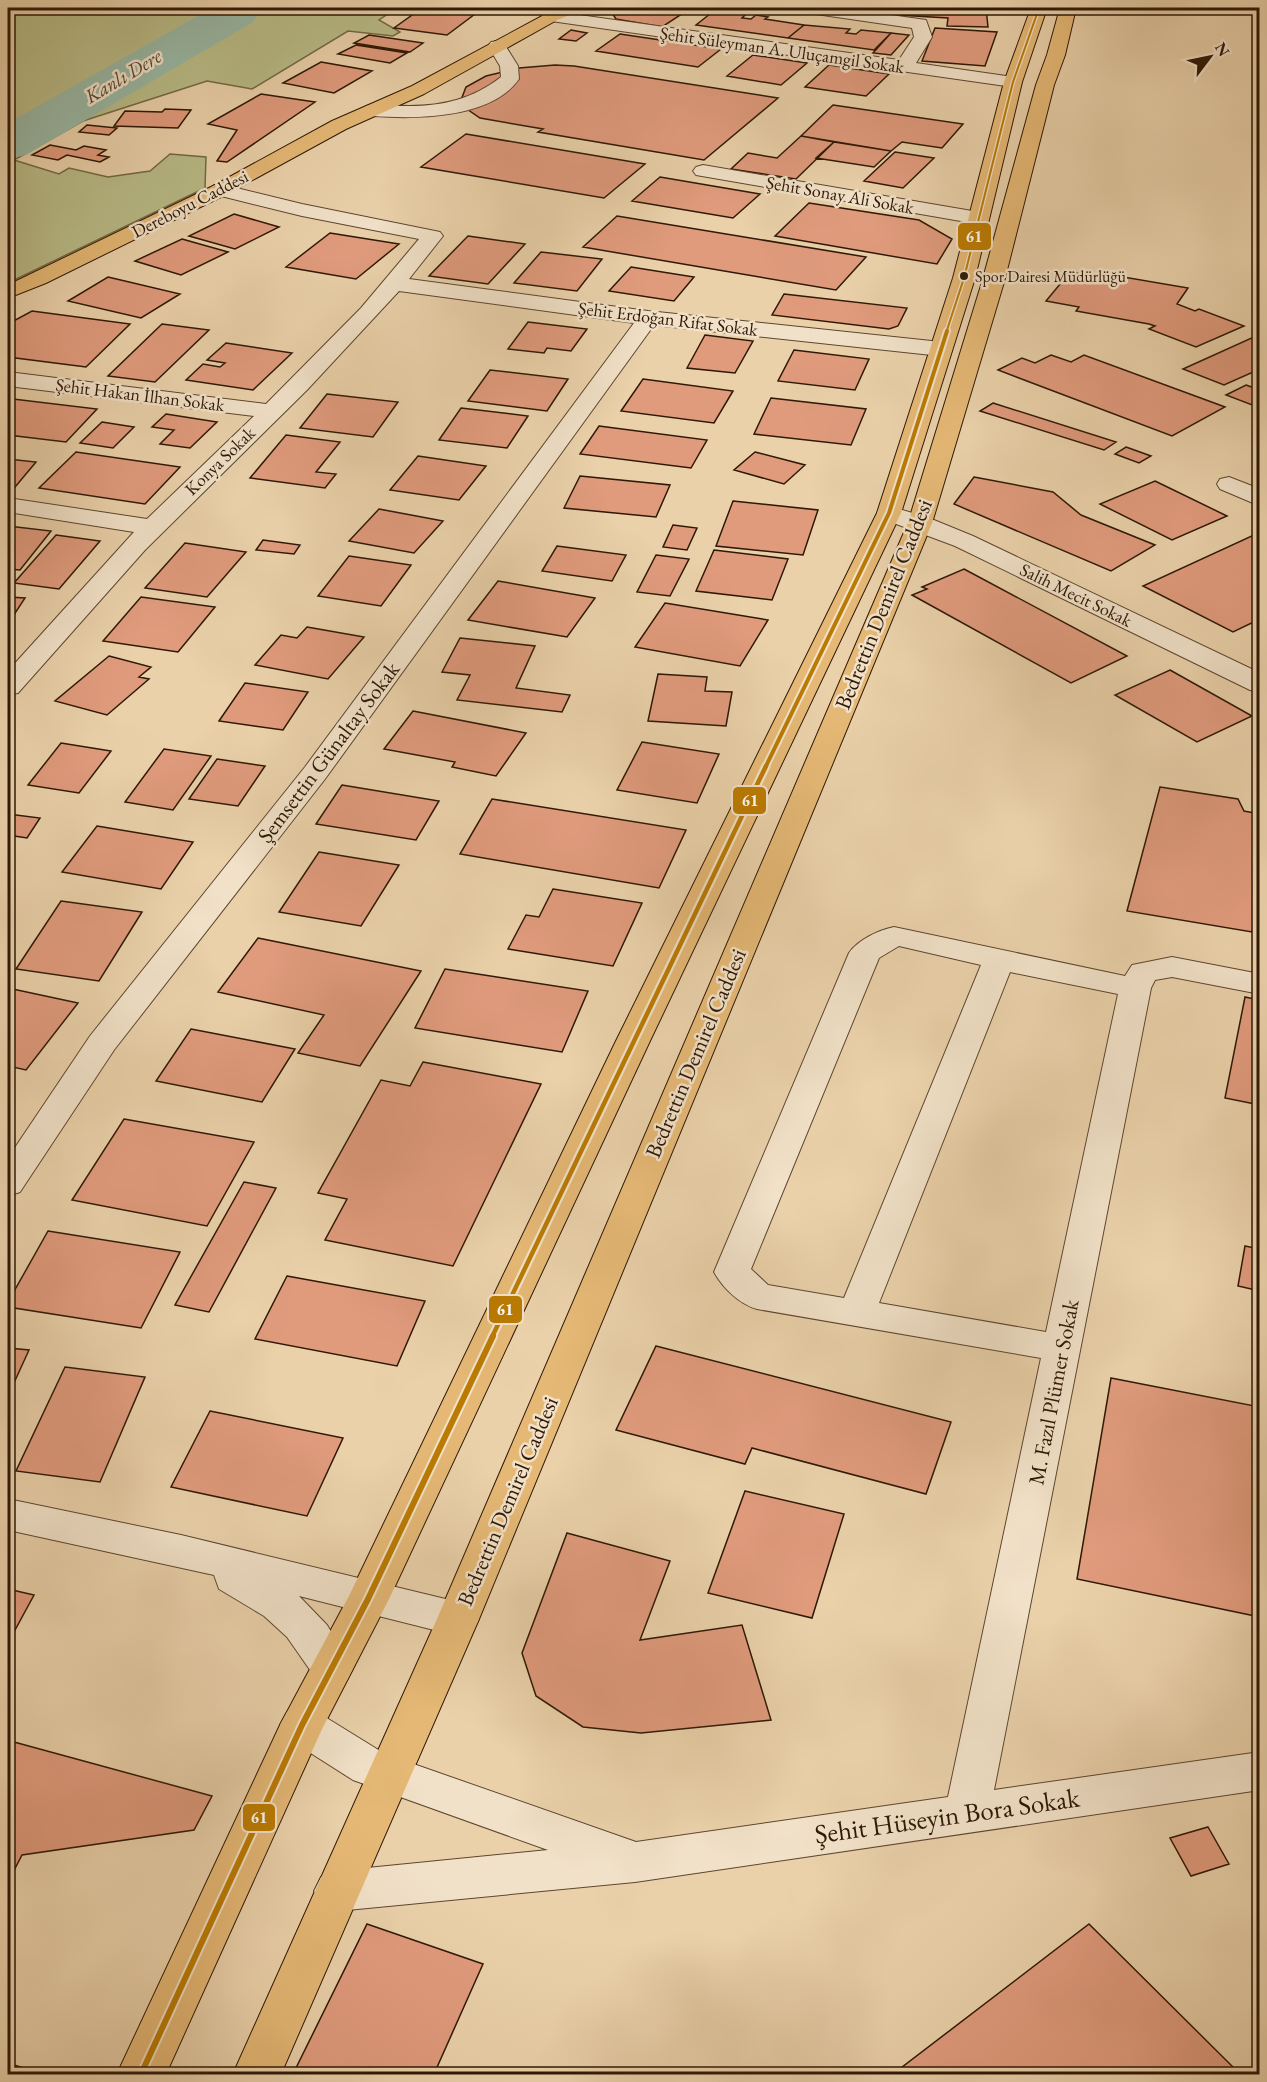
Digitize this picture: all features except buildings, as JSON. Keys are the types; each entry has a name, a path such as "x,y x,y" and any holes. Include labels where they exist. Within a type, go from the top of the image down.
{"main road":[{"name":"Dereboyu Caddesi","path":"460,46 544,12 571,8"},
{"name":"Bedrettin Demirel Caddesi","path":"141,2074 302,1725 368,1599 642,1022 889,513 963,278 1013,81 1039,8"},
{"name":"Bedrettin Demirel Caddesi","path":"257,2074 458,1619 920,523 993,282 1045,85 1056,55 1068,8"},
{"name":"Dereboyu Caddesi","path":"8,299 39,279 220,190 339,125 418,90 496,46 544,12"},
{"name":"Dereboyu Caddesi","path":"339,125 409,75"},
{"name":"Dereboyu Caddesi","path":"8,290 39,279"}],"street":[{"path":"809,8 920,24 923,37 904,67"},
{"name":"Şehit Süleyman A. Uluçamgil Sokak","path":"544,12 904,67 1013,81"},
{"path":"373,110 420,112 453,108 486,97 510,79 509,66 496,46"},
{"name":"Şehit Sonay Ali Sokak","path":"703,171 978,218"},
{"name":"Konya Sokak","path":"13,675 153,527 272,411 396,284 433,236 302,210 220,190"},
{"name":"Şehit Erdoğan Rifat Sokak","path":"396,284 648,318 941,349"},
{"name":"Şemsettin Günaltay Sokak","path":"8,1184 102,1043 322,763 648,318"},
{"name":"Şehit Hakan İlhan Sokak","path":"8,379 272,411"},
{"path":"1229,484 1260,499"},
{"path":"8,505 153,527"},
{"name":"Salih Mecit Sokak","path":"889,513 920,523 985,551 1260,684"},
{"path":"1062,1348 757,1296 732,1272 865,953 894,936 999,960 1139,980 1172,968 1260,984"},
{"path":"856,1314 999,960"},
{"name":"M. Fazıl Plümer Sokak","path":"968,1813 1139,980"},
{"path":"8,1515 181,1551 368,1599 458,1619"},
{"path":"181,1551 267,1594 284,1606 313,1636 332,1668"},
{"name":"Şehit Hüseyin Bora Sokak","path":"302,1725 347,1755 388,1775 635,1862"},
{"name":"Şehit Hüseyin Bora Sokak","path":"337,1891 635,1862 1260,1771"}],"green space":[{"path":"8,8 397,8 379,20 400,32 393,36 348,31 252,89 207,81 83,121 14,160 59,174 69,168 108,177 150,171 170,154 206,157 205,188 8,283"}],"waterway":[{"name":"Kanlı Dere","path":"8,144 237,12 239,8"}],"transit line":[{"name":"61","path":"141,2074 302,1725 368,1599 632,1043 889,513 964,278 1013,82 1039,8"}],"place":[{"name":"Spor Dairesi Müdürlüğü","path":"964,276"}]}
